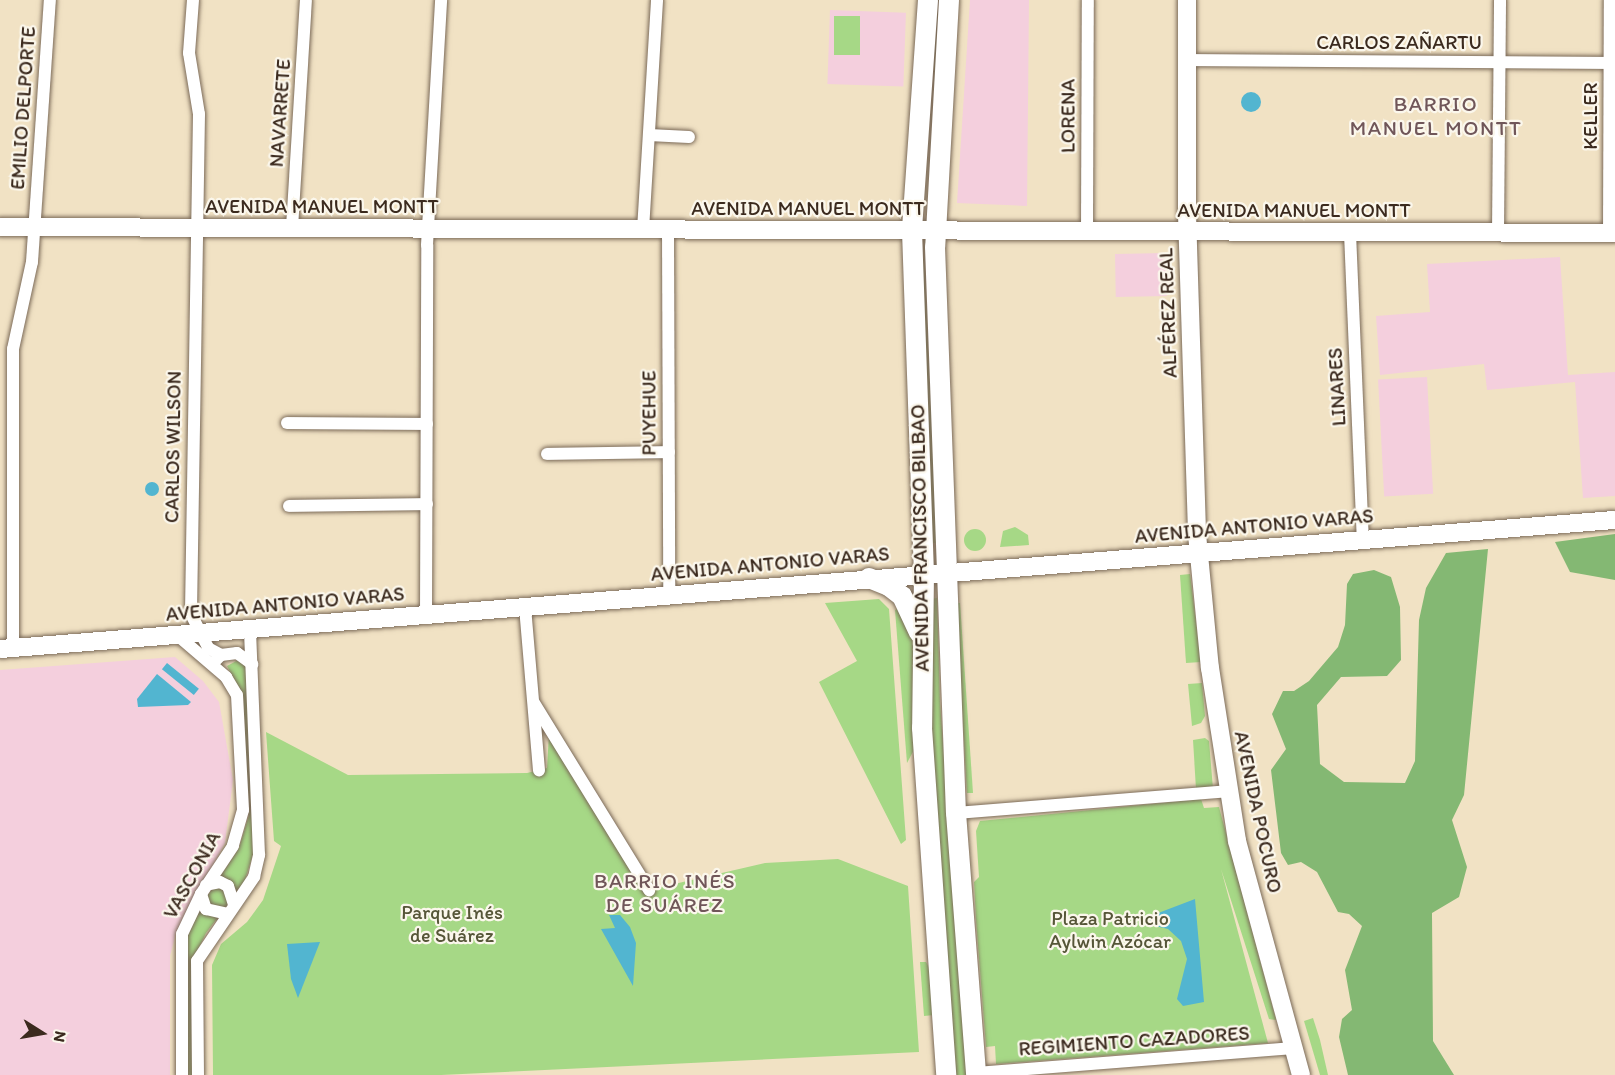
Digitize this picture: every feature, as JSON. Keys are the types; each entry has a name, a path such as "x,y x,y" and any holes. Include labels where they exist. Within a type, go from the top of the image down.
{"main road":[{"name":"AVENIDA FRANCISCO BILBAO","path":"928,0 912,231 924,574 923,750 946,1075"},
{"name":"AVENIDA FRANCISCO BILBAO","path":"950,0 935,232 956,813 976,1074"},
{"name":"ALFÉREZ REAL","path":"1187,0 1187,232 1198,553"},
{"name":"AVENIDA MANUEL MONTT","path":"0,227 1612,233"},
{"name":"AVENIDA ANTONIO VARAS","path":"7,648 1615,520"},
{"name":"AVENIDA POCURO","path":"1198,553 1227,791 1301,1075"},
{"path":"869,578 889,586 902,596 922,643"}],"street":[{"name":"EMILIO DELPORTE","path":"7,648 13,349 30,277 50,0"},
{"name":"CARLOS WILSON","path":"193,0 189,53 199,114 194,228 191,611 198,633"},
{"name":"NAVARRETE","path":"292,228 306,0"},
{"path":"426,615 427,229 441,0"},
{"path":"643,230 657,0"},
{"name":"LORENA","path":"1087,232 1088,0"},
{"path":"1498,233 1500,0"},
{"name":"KELLER","path":"1610,0 1612,233"},
{"name":"CARLOS ZAÑARTU","path":"1188,60 1610,63"},
{"path":"649,135 689,136"},
{"name":"PUYEHUE","path":"668,230 669,596"},
{"name":"LINARES","path":"1350,233 1363,540"},
{"path":"287,423 427,424"},
{"path":"547,454 669,452"},
{"path":"289,506 426,504"},
{"path":"525,607 539,770"},
{"path":"198,1075 196,967 204,946 254,877 259,855 250,628"},
{"path":"198,633 208,648 221,654 237,654 252,664"},
{"name":"VASCONIA","path":"177,635 231,683 239,704 243,810 234,846 204,890 181,939 182,1075"},
{"path":"215,667 221,654"},
{"path":"534,703 649,890"},
{"path":"956,813 1227,791"},
{"path":"220,882 228,886 230,910 207,909 204,890 220,882"},
{"name":"REGIMIENTO CAZADORES","path":"976,1074 1294,1048"}],"shaded area":[{"path":"970,0 1029,0 1027,206 957,203"},
{"path":"830,10 906,13 903,87 827,84"},
{"path":"1166,253 1167,296 1116,297 1115,254"},
{"path":"1560,257 1568,375 1615,372 1615,496 1583,498 1575,382 1487,390 1484,364 1380,375 1376,316 1430,312 1427,264"},
{"path":"1427,377 1433,494 1384,496 1378,380"},
{"path":"175,657 203,681 219,702 233,780 225,843 176,933 170,956 170,1075 0,1075 0,670"}],"green space":[{"path":"934,0 940,0 940,198 934,198"},
{"path":"834,16 860,16 860,55 834,55"},
{"path":"921,259 924,259 937,543 930,543"},
{"path":"1015,527 1028,535 1029,545 1000,547 1003,531"},
{"path":"975,529 983,532 986,540 983,548 975,551 967,548 964,540 967,532"},
{"path":"1615,534 1615,580 1570,572 1555,542"},
{"path":"1488,549 1464,795 1452,820 1467,867 1459,897 1432,913 1433,1041 1454,1075 1348,1075 1339,1037 1342,1019 1352,1010 1345,970 1362,926 1349,914 1338,912 1317,872 1301,862 1288,865 1281,853 1271,770 1286,749 1272,714 1283,691 1294,691 1309,681 1338,647 1345,625 1347,584 1353,574 1374,570 1391,577 1400,607 1401,660 1387,676 1341,677 1317,705 1320,764 1344,782 1405,783 1415,761 1419,620 1426,588 1446,553"},
{"path":"1190,574 1201,662 1186,663 1180,575"},
{"path":"937,598 940,702 967,1075 950,1075 931,806 929,599"},
{"path":"879,599 889,609 906,840 901,844 819,682 857,661 825,603"},
{"path":"956,603 960,603 973,793 967,793"},
{"path":"901,607 914,639 915,748 907,763 895,610"},
{"path":"240,659 249,665 255,848 244,883 206,933 191,964 192,1075 188,1075 188,935 199,909 239,848 249,815 243,695 227,666"},
{"path":"1202,683 1205,716 1201,723 1192,726 1188,684"},
{"name":"Parque Inés de Suárez","path":"266,732 348,775 527,773 547,768 549,734 644,891 765,863 838,859 908,886 919,1052 441,1075 213,1075 212,965 221,944 247,922 263,900 281,846 274,841"},
{"path":"1205,738 1209,741 1213,789 1196,789 1193,740"},
{"name":"Plaza Patricio Aylwin Azócar","path":"1201,799 1204,808 1219,807 1276,1020 1269,1019 1221,869 1268,1043 996,1064 995,1046 986,1047 976,920 974,882 979,877 976,831 980,821"},
{"path":"920,962 926,962 931,971 934,1015 924,1016"},
{"path":"1313,1018 1328,1075 1320,1075 1304,1021"}],"water":[{"path":"1251,92 1258,95 1261,102 1258,109 1251,112 1244,109 1241,102 1244,95"},
{"path":"149,482 155,482 159,489 155,496 149,496 145,492 145,486"},
{"path":"167,663 199,689 194,695 162,669"},
{"path":"157,674 191,702 188,705 138,707 137,699"},
{"path":"1195,899 1204,1002 1183,1006 1177,999 1187,959 1181,941 1168,929 1147,924 1153,915"},
{"path":"609,915 620,915 630,927 636,943 633,986 601,929 615,928"},
{"path":"320,942 298,998 291,979 287,944"}],"district":[{"name":"BARRIO MANUEL MONTT","path":"1436,116"},
{"name":"BARRIO INÉS DE SUÁREZ","path":"665,893"}]}
